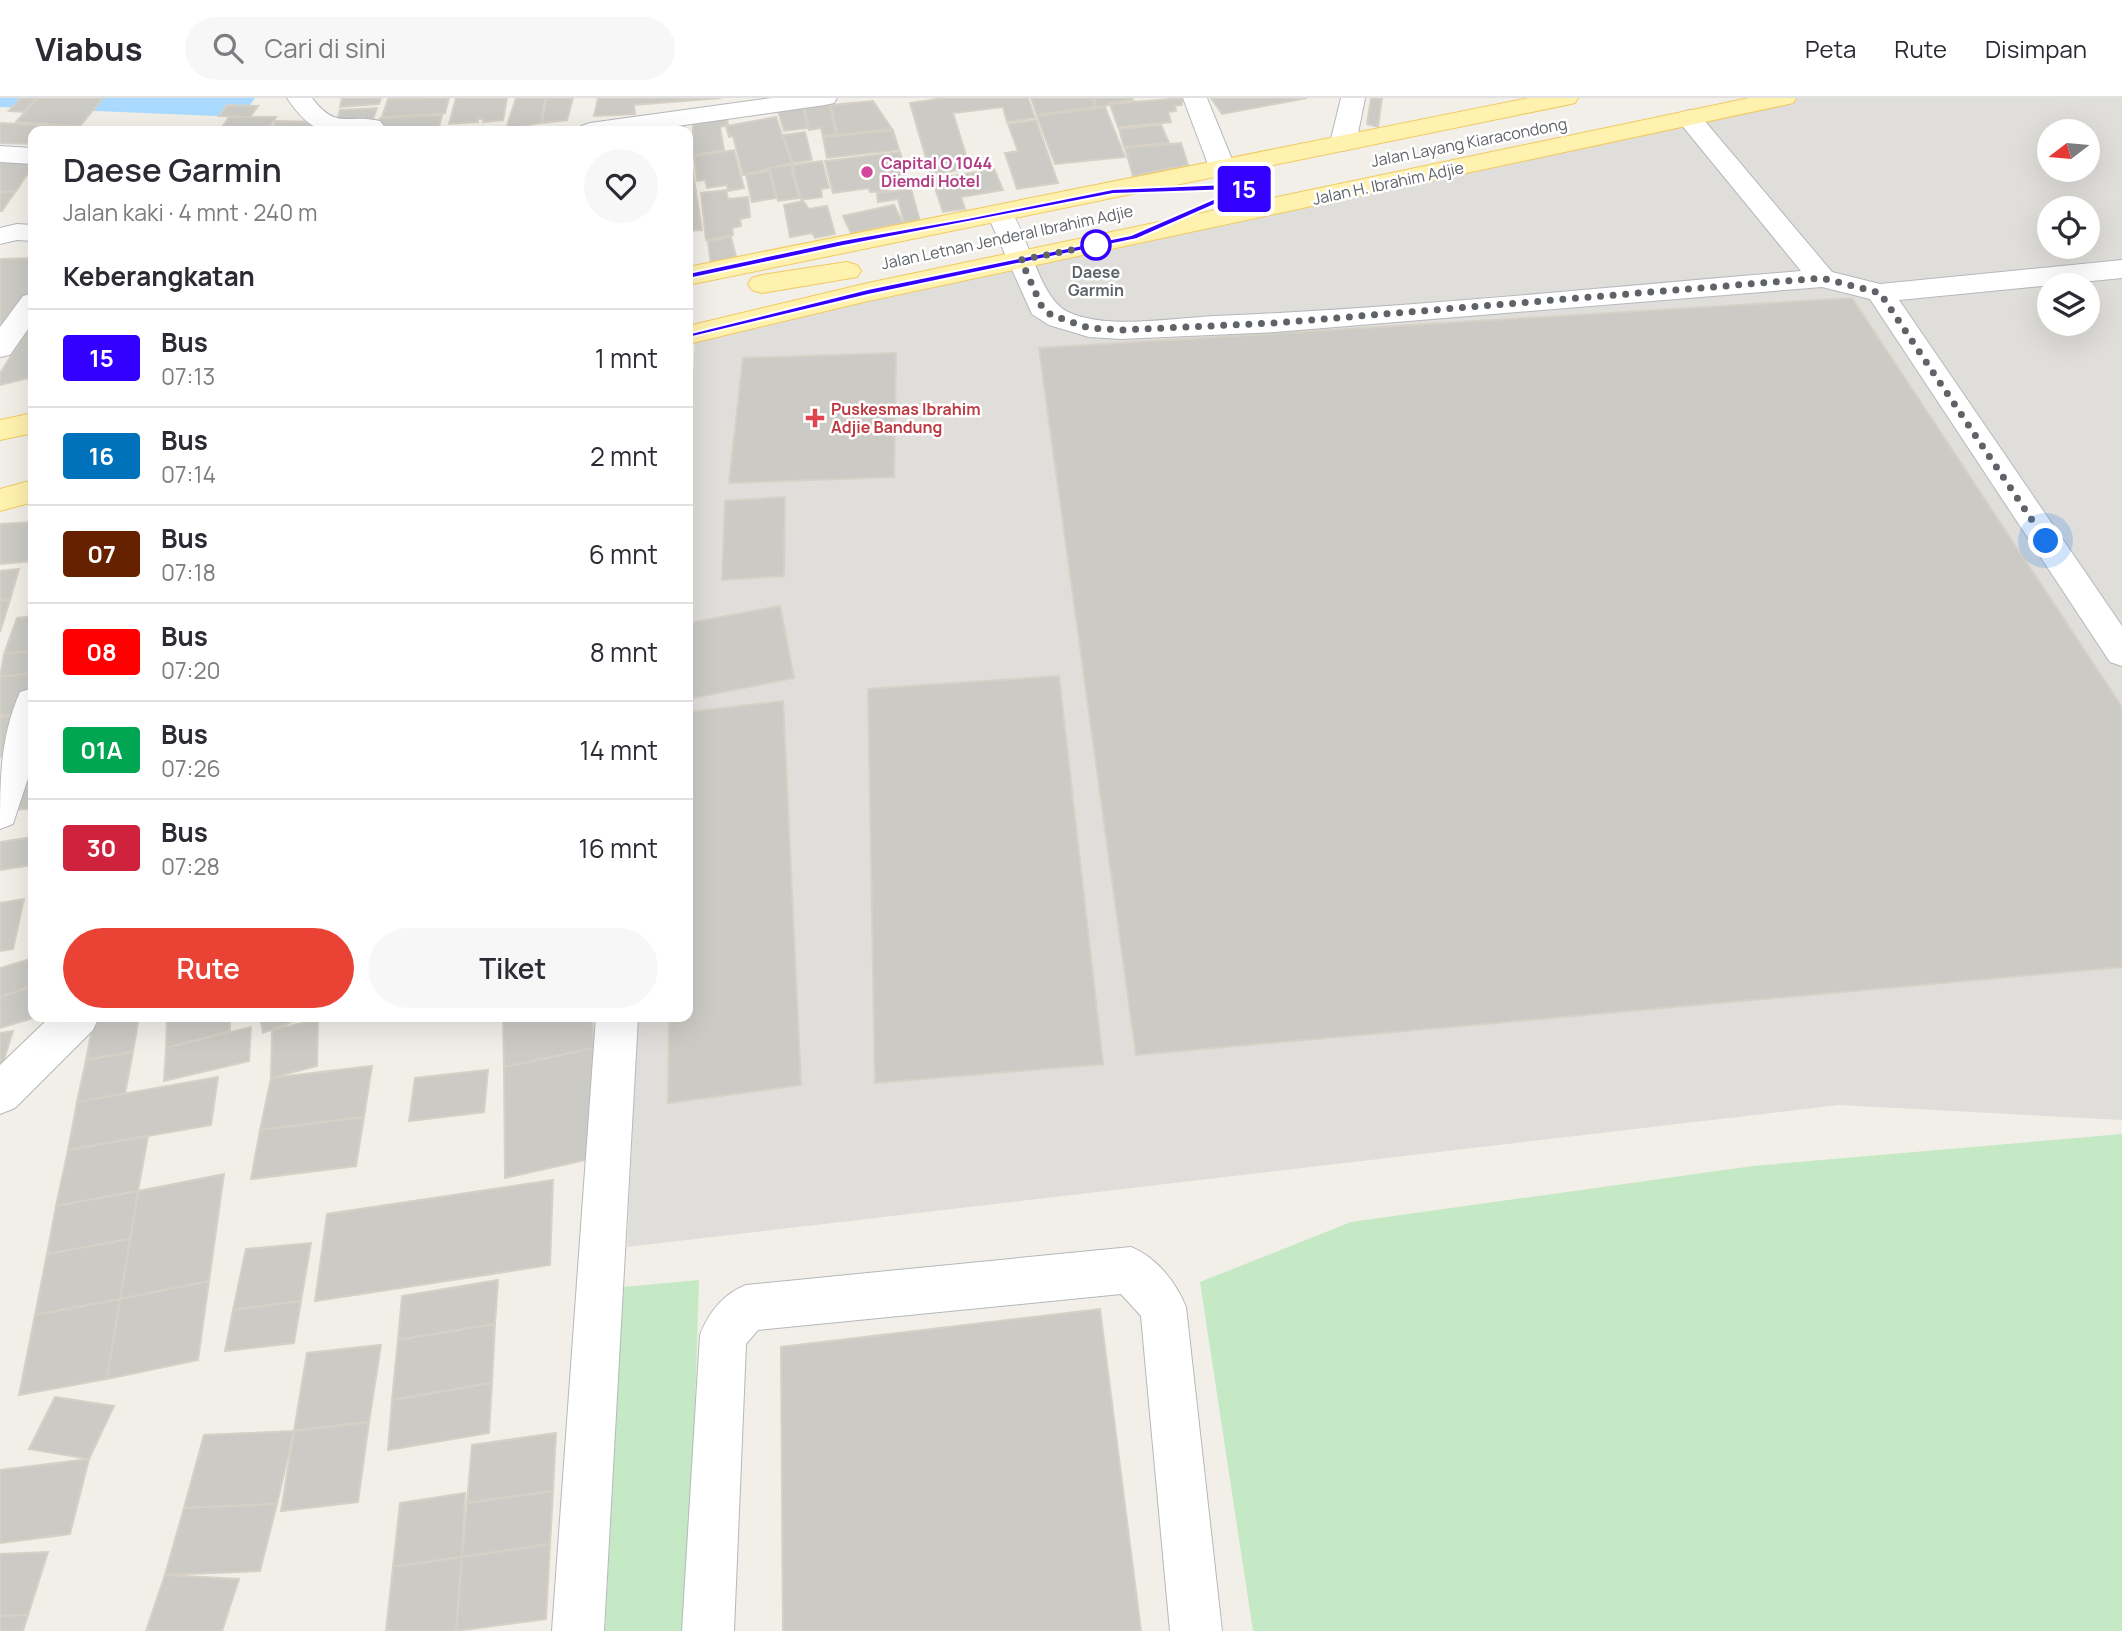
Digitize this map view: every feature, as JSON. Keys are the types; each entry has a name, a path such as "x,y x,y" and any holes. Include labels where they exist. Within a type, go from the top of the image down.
{"main road":[{"name":"Jalan H. Ibrahim Adjie","path":"693,334 868,292 1011,237 1113,191 1566,98"},
{"name":"Jalan H. Ibrahim Adjie","path":"693,275 843,243 1011,237 1134,237 1688,108 1784,98"},
{"name":"Jalan Layang Kiaracondong","path":"1113,191 1250,186 1688,108"},
{"name":"Jalan Layang Kiaracondong","path":"1134,237 1250,186"},
{"name":"Jalan Letnan Jenderal Ibrahim Adjie","path":"846,271 1250,186"},
{"name":"Jalan H. Ibrahim Adjie","path":"693,312 843,243"},
{"name":"Jalan H. Ibrahim Adjie","path":"718,299 846,271"},
{"name":"Jalan H. Ibrahim Adjie","path":"693,298 868,292"},
{"path":"0,430 28,424"},
{"path":"0,455 28,449"},
{"path":"0,475 28,468"},
{"path":"0,500 28,492"}],"street":[{"path":"299,98 316,121 325,126 373,121"},
{"path":"626,126 825,98"},
{"path":"1195,98 1222,167"},
{"path":"1343,143 1353,98"},
{"path":"1688,108 1822,278"},
{"path":"0,154 28,156"},
{"path":"17,234 28,216"},
{"path":"1011,237 1042,307 1051,315 1089,328 1121,330 1275,323 1822,278 1880,293 2122,269"},
{"path":"1880,293 2122,653"},
{"path":"0,348 28,309"},
{"path":"0,813 28,719"},
{"path":"0,1094 73,1022"},
{"path":"578,1631 617,1022"},
{"path":"708,1631 723,1335 746,1308 1131,1270 1163,1307 1196,1631"}],"shaded area":[{"path":"1771,98 2122,98 2122,1120 1839,1105 627,1247 638,1022 693,1022 695,341 1294,202"}],"green space":[{"path":"2122,1134 2122,1631 1253,1631 1200,1282 1351,1222 1753,1166"},
{"path":"699,1280 688,1631 605,1631 623,1287"}],"water":[{"path":"0,98 255,98 241,117 0,107"}],"building":[{"path":"21,98 36,98 24,112 9,111"},
{"path":"38,98 103,98 80,126 16,122"},
{"path":"342,98 381,98 379,104 340,107"},
{"path":"449,98 445,113 382,117 388,99"},
{"path":"456,98 507,98 503,120 483,122 484,119 478,119 478,122 449,124"},
{"path":"516,98 545,98 541,123 507,126"},
{"path":"546,98 573,98 567,120 542,123"},
{"path":"598,98 721,98 634,105 635,114 594,116"},
{"path":"945,98 1028,98 1035,118 1007,122 1003,107 953,113 970,168 931,175 910,103"},
{"path":"1031,98 1093,98 1095,107 1037,115"},
{"path":"1094,98 1132,98 1133,100 1096,107"},
{"path":"1182,98 1182,105 1175,106 1176,111 1168,112 1171,122 1118,127 1110,104"},
{"path":"1211,98 1307,98 1222,114"},
{"path":"1371,98 1382,98 1378,127 1367,124"},
{"path":"873,101 892,129 837,135 831,105"},
{"path":"227,105 258,106 250,117 219,116"},
{"path":"830,105 836,134 823,136 821,128 809,130 805,108"},
{"path":"1105,107 1125,157 1055,164 1037,116"},
{"path":"377,108 373,119 337,121 340,110"},
{"path":"803,108 808,128 784,131 778,111"},
{"path":"442,115 439,126 378,126 380,118"},
{"path":"229,117 276,117 270,126 223,126"},
{"path":"776,117 792,163 743,175 733,136 729,137 726,126"},
{"path":"727,118 728,125 720,127 724,150 693,155 693,124"},
{"path":"1036,120 1058,183 1017,189 1005,153 1018,151 1008,124"},
{"path":"276,121 316,122 313,126 273,126"},
{"path":"0,123 55,126 28,126 28,144 0,143"},
{"path":"1161,125 1169,143 1124,147 1119,129"},
{"path":"893,130 899,150 827,158 823,137"},
{"path":"805,132 812,160 793,163 783,135"},
{"path":"1181,143 1188,165 1133,176 1125,148"},
{"path":"734,150 744,188 728,191 727,185 707,188 705,180 697,181 694,156"},
{"name":"Capital O 1044 Diemdi Hotel","path":"900,152 908,182 887,185 888,191 870,192 869,188 833,193 825,161"},
{"path":"0,159 28,159 28,173 16,191 0,192"},
{"path":"822,161 829,188 821,189 822,197 801,200 792,165"},
{"path":"791,165 799,198 778,201 769,168"},
{"path":"994,169 1003,190 961,197 965,209 943,212 932,179"},
{"path":"769,171 776,198 752,202 746,175"},
{"path":"693,172 702,230 693,231"},
{"path":"911,189 920,221 904,222 898,199 878,202 877,193"},
{"path":"726,190 728,199 748,197 750,217 740,219 741,226 732,228 733,235 706,240 701,193"},
{"path":"0,192 15,192 2,211 0,211"},
{"path":"803,201 809,209 827,206 835,234 815,238 812,233 790,237 784,205"},
{"path":"894,205 903,223 851,233 843,216"},
{"path":"731,237 737,260 711,265 708,241"},
{"path":"28,258 28,295 4,335 0,335 0,259"},
{"path":"1852,298 2122,707 2122,967 1136,1055 1039,348"},
{"path":"28,330 28,378 0,385 0,373"},
{"name":"Puskesmas Ibrahim Adjie Bandung","path":"896,353 894,477 729,483 743,358"},
{"path":"785,497 784,576 722,580 725,501"},
{"path":"28,522 28,561 0,564 0,524"},
{"path":"19,569 10,600 0,601 0,571"},
{"path":"10,600 0,632 0,601"},
{"path":"780,606 794,678 693,698 693,622"},
{"path":"28,617 28,652 4,654 17,618"},
{"path":"28,652 28,674 0,677 4,654"},
{"path":"28,674 28,693 23,713 0,716 0,677"},
{"path":"1059,676 1103,1064 875,1083 868,689"},
{"path":"783,701 801,1085 668,1103 669,1022 693,1022 693,711"},
{"path":"23,713 16,754 0,757 0,718"},
{"path":"21,767 28,767 28,809 2,810"},
{"path":"28,838 28,866 0,870 0,842"},
{"path":"24,899 13,949 0,951 0,903"},
{"path":"28,960 28,988 0,997 0,968"},
{"path":"28,988 28,1020 0,1028 0,997"},
{"path":"93,1022 138,1022 133,1052 86,1060"},
{"path":"167,1022 230,1022 230,1031 166,1048"},
{"path":"261,1022 292,1022 263,1033"},
{"path":"305,1022 318,1022 317,1066 271,1078 272,1030"},
{"path":"503,1022 592,1022 594,1048 504,1067"},
{"path":"251,1027 249,1061 164,1081 166,1048"},
{"path":"13,1031 0,1072 0,1033"},
{"path":"594,1048 599,1157 505,1178 504,1067"},
{"path":"133,1052 125,1094 77,1102 86,1060"},
{"path":"372,1066 364,1117 260,1130 271,1078"},
{"path":"488,1070 484,1112 409,1121 415,1078"},
{"path":"218,1077 211,1125 68,1150 77,1102"},
{"path":"364,1117 356,1166 251,1179 260,1130"},
{"path":"148,1136 138,1191 56,1206 68,1150"},
{"path":"224,1174 209,1281 120,1299 138,1191"},
{"path":"553,1180 550,1265 315,1301 327,1214"},
{"path":"138,1191 130,1239 47,1254 56,1206"},
{"path":"130,1239 120,1299 35,1315 47,1254"},
{"path":"311,1243 301,1301 233,1310 246,1249"},
{"path":"498,1280 495,1324 398,1340 402,1296"},
{"path":"209,1281 198,1360 107,1379 120,1299"},
{"path":"120,1299 107,1379 19,1395 35,1315"},
{"path":"301,1301 294,1343 225,1351 233,1310"},
{"path":"1100,1309 1141,1631 783,1631 781,1347"},
{"path":"495,1324 492,1383 392,1400 398,1340"},
{"path":"381,1345 369,1422 294,1431 307,1353"},
{"path":"492,1383 489,1433 388,1450 392,1400"},
{"path":"55,1397 114,1406 89,1459 29,1449"},
{"path":"369,1422 358,1502 281,1511 294,1431"},
{"path":"294,1431 277,1504 184,1508 204,1435"},
{"path":"556,1433 553,1491 467,1503 472,1445"},
{"path":"89,1459 70,1534 0,1543 0,1470"},
{"path":"553,1491 550,1544 462,1557 467,1503"},
{"path":"465,1493 462,1557 393,1567 400,1503"},
{"path":"277,1504 260,1571 165,1575 184,1508"},
{"path":"550,1544 546,1619 456,1631 462,1557"},
{"path":"48,1552 28,1615 0,1616 0,1554"},
{"path":"462,1557 456,1631 386,1631 393,1567"},
{"path":"165,1575 239,1579 222,1631 146,1631"},
{"path":"28,1615 23,1631 0,1631 0,1616"}],"bus line":[{"name":"15","path":"693,275 1113,191 1250,186 1134,237 868,292 693,334"}],"place":[{"name":"Capital O 1044 Diemdi Hotel","path":"867,172"},
{"name":"Daese Garmin","path":"1096,245"},
{"name":"Puskesmas Ibrahim Adjie Bandung","path":"815,418"}],"route":[{"path":"1096,245 1021,260 1042,307 1051,315 1089,328 1121,330 1275,323 1822,278 1880,293 2046,541"}]}
